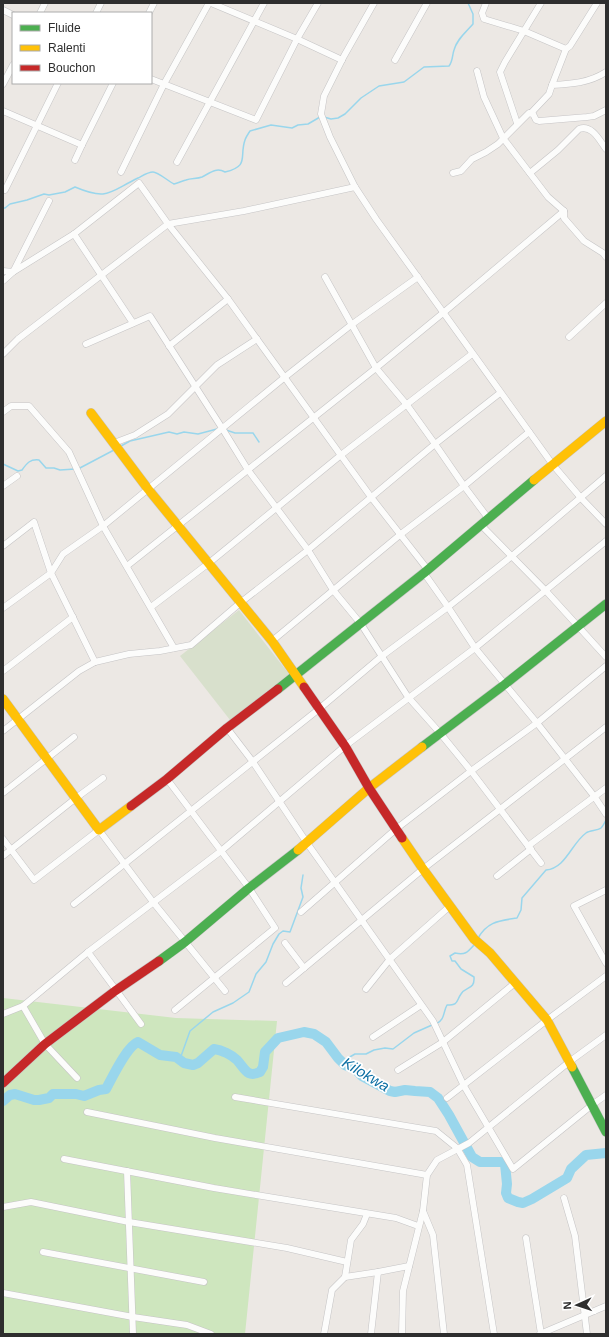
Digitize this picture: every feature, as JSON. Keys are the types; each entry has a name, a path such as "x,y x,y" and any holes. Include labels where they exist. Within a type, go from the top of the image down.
{"street":[{"path":"40,12 45,3"},
{"path":"96,12 101,3"},
{"path":"150,12 154,3"},
{"path":"121,172 164,84 210,3 297,39 342,60"},
{"path":"177,162 264,3"},
{"path":"152,79 256,120 297,39 318,3"},
{"path":"374,3 324,96 321,116 337,152 355,187 376,219 500,393 553,465 581,498 606,524"},
{"path":"395,60 427,3"},
{"path":"486,3 482,13 484,18 524,31 566,48"},
{"path":"517,123 500,72 541,3"},
{"path":"453,173 461,171 472,159 486,152 503,138 549,94 566,48 570,46 596,3"},
{"path":"3,10 12,14"},
{"path":"3,84 12,67"},
{"path":"477,71 484,97 503,138 548,197 564,211 564,218 584,241 603,253 606,257"},
{"path":"552,85 579,83 599,77 606,72"},
{"path":"5,190 57,84"},
{"path":"75,160 112,84"},
{"path":"531,112 538,121 587,117 606,110"},
{"path":"3,111 82,145"},
{"path":"530,173 583,127 590,129 606,150"},
{"path":"3,281 13,272 74,234 139,183 168,224 228,299 341,455 401,534 474,648 537,723 594,796 606,814"},
{"path":"3,354 18,339 168,224 244,211 355,187"},
{"path":"13,272 49,201"},
{"path":"127,566 376,368 564,211"},
{"path":"74,234 134,323"},
{"path":"3,271 13,272"},
{"path":"325,277 376,368 407,405 436,444 464,486 484,522 512,556 606,657"},
{"path":"3,608 51,572 63,554 103,526 222,428 351,325 418,277"},
{"path":"169,346 228,299"},
{"path":"569,337 606,303"},
{"path":"86,344 150,316 248,470 308,550 333,590 361,624 408,697 471,771 541,863"},
{"path":"116,446 168,414 217,365 257,339"},
{"path":"151,607 276,509 341,455 472,354"},
{"path":"3,731 79,671 95,662 129,654 191,645 240,603 308,550 500,393"},
{"path":"3,411 11,406 29,406 69,452 103,526 174,648"},
{"path":"91,413 148,489 272,641 345,746 369,788 423,869 476,941 490,953 547,1020 606,1132"},
{"path":"3,839 34,880 167,779 226,728 296,675 426,572 606,421"},
{"path":"272,641 401,534 464,486 529,432"},
{"path":"3,486 17,476"},
{"path":"74,904 319,709 382,656 448,607 512,556 606,476"},
{"path":"3,546 34,522 51,572 95,662"},
{"path":"3,1014 23,1006 88,952 221,851 345,746 474,648 606,541"},
{"path":"3,1083 45,1044 115,991 185,942 249,888 306,843 369,788 504,685 606,604"},
{"path":"3,671 73,617"},
{"path":"301,912 396,829 471,771 537,723 606,666"},
{"path":"3,699 153,902 225,991"},
{"path":"286,983 423,869 606,727"},
{"path":"226,728 253,762 306,843 433,1021 464,1086 513,1169 606,1095"},
{"path":"3,793 74,737"},
{"path":"3,856 103,778"},
{"path":"167,779 249,888 275,928 175,1010"},
{"path":"497,876 529,847 606,788"},
{"path":"606,890 574,906 606,963"},
{"path":"366,989 390,959 450,906"},
{"path":"285,943 304,968"},
{"path":"88,952 115,991 141,1024"},
{"path":"447,1098 606,976"},
{"path":"398,1070 443,1042 515,983"},
{"path":"373,1037 421,1005"},
{"path":"23,1006 45,1044 77,1078"},
{"path":"402,1334 402,1291 423,1211 427,1175 437,1160 463,1146 606,1035"},
{"path":"235,1097 436,1131 463,1146 494,1334"},
{"path":"87,1112 215,1138 427,1175"},
{"path":"64,1159 214,1188 396,1218 418,1226"},
{"path":"127,1171 133,1334"},
{"path":"564,1198 575,1236 587,1334"},
{"path":"3,1207 31,1202 129,1222 287,1248 347,1262"},
{"path":"423,1211 433,1235 444,1334"},
{"path":"345,1277 351,1240 363,1224 367,1214"},
{"path":"526,1238 541,1334 606,1306"},
{"path":"43,1252 204,1282"},
{"path":"324,1334 332,1290 345,1277 408,1266"},
{"path":"371,1334 378,1272"},
{"path":"3,1293 187,1326 211,1334"}],"green space":[{"path":"239,610 289,674 230,720 180,656"},
{"path":"3,998 176,1018 277,1021 245,1334 3,1334"}],"waterway":[{"path":"324,117 331,119 338,118 345,114 361,98 379,86 404,82 424,67 449,66 457,42 473,24 473,14 468,3"},
{"path":"3,208 10,204 44,194 49,195 65,192 75,187 95,193 108,193 151,172 158,173 174,184 188,179 202,177 216,170 225,172 233,170 241,164 243,146 250,131 271,125 292,128 298,125 308,124 320,117"},
{"path":"121,446 130,441 169,432 177,434 184,432 198,434 217,429"},
{"path":"226,430 235,433 253,433 259,442"},
{"path":"78,469 114,450"},
{"path":"3,464 18,471 22,470 27,463 39,460 46,468 60,470 75,469"},
{"path":"478,938 490,925 499,921 517,918 521,910 522,898 546,870 559,865 581,838 588,832 601,828 606,820"},
{"path":"180,1059 190,1031 213,1012 233,1003 249,992 256,974 266,962 273,944 279,934 283,931 290,932 303,897 301,888 303,875"},
{"path":"436,1024 441,1020 447,1005 457,1002 459,996 472,986 474,981 474,977 461,969 455,961 452,961 450,956 455,953 466,953 474,945"},
{"path":"341,1062 355,1054 366,1054 374,1050 385,1048 393,1049 414,1033 432,1025"},
{"name":"Kilokwa","path":"3,1101 10,1095 15,1094 34,1100 39,1100 49,1098 53,1094 76,1094 84,1096 106,1089 129,1049 138,1042 160,1055 176,1057 184,1063 193,1065 198,1063 214,1049 227,1053 235,1058 247,1072 256,1074 260,1072 263,1067 265,1052 278,1038 304,1032 314,1034 326,1042 345,1065 355,1069 362,1076 390,1091 395,1092 405,1090 430,1092 438,1098 472,1157 480,1162 501,1162 505,1164 507,1184 506,1193 508,1198 523,1203 532,1199 567,1178 571,1169 586,1155 606,1153"}],"traffic: fast":[{"path":"278,689 424,573 534,480"},
{"path":"422,747 504,685 606,604"},
{"path":"159,961 185,942 249,888 298,850"},
{"path":"572,1067 606,1132"}],"traffic: slow":[{"path":"91,413 148,489 272,641 304,687"},
{"path":"534,480 606,421"},
{"path":"3,699 99,830 131,806"},
{"path":"298,850 369,788 422,747"},
{"path":"402,838 474,939 490,953 547,1020 572,1067"}],"traffic: jam":[{"path":"304,687 345,746 369,788 402,838"},
{"path":"131,806 167,779 227,728 278,689"},
{"path":"3,1083 45,1044 115,991 159,961"}]}
